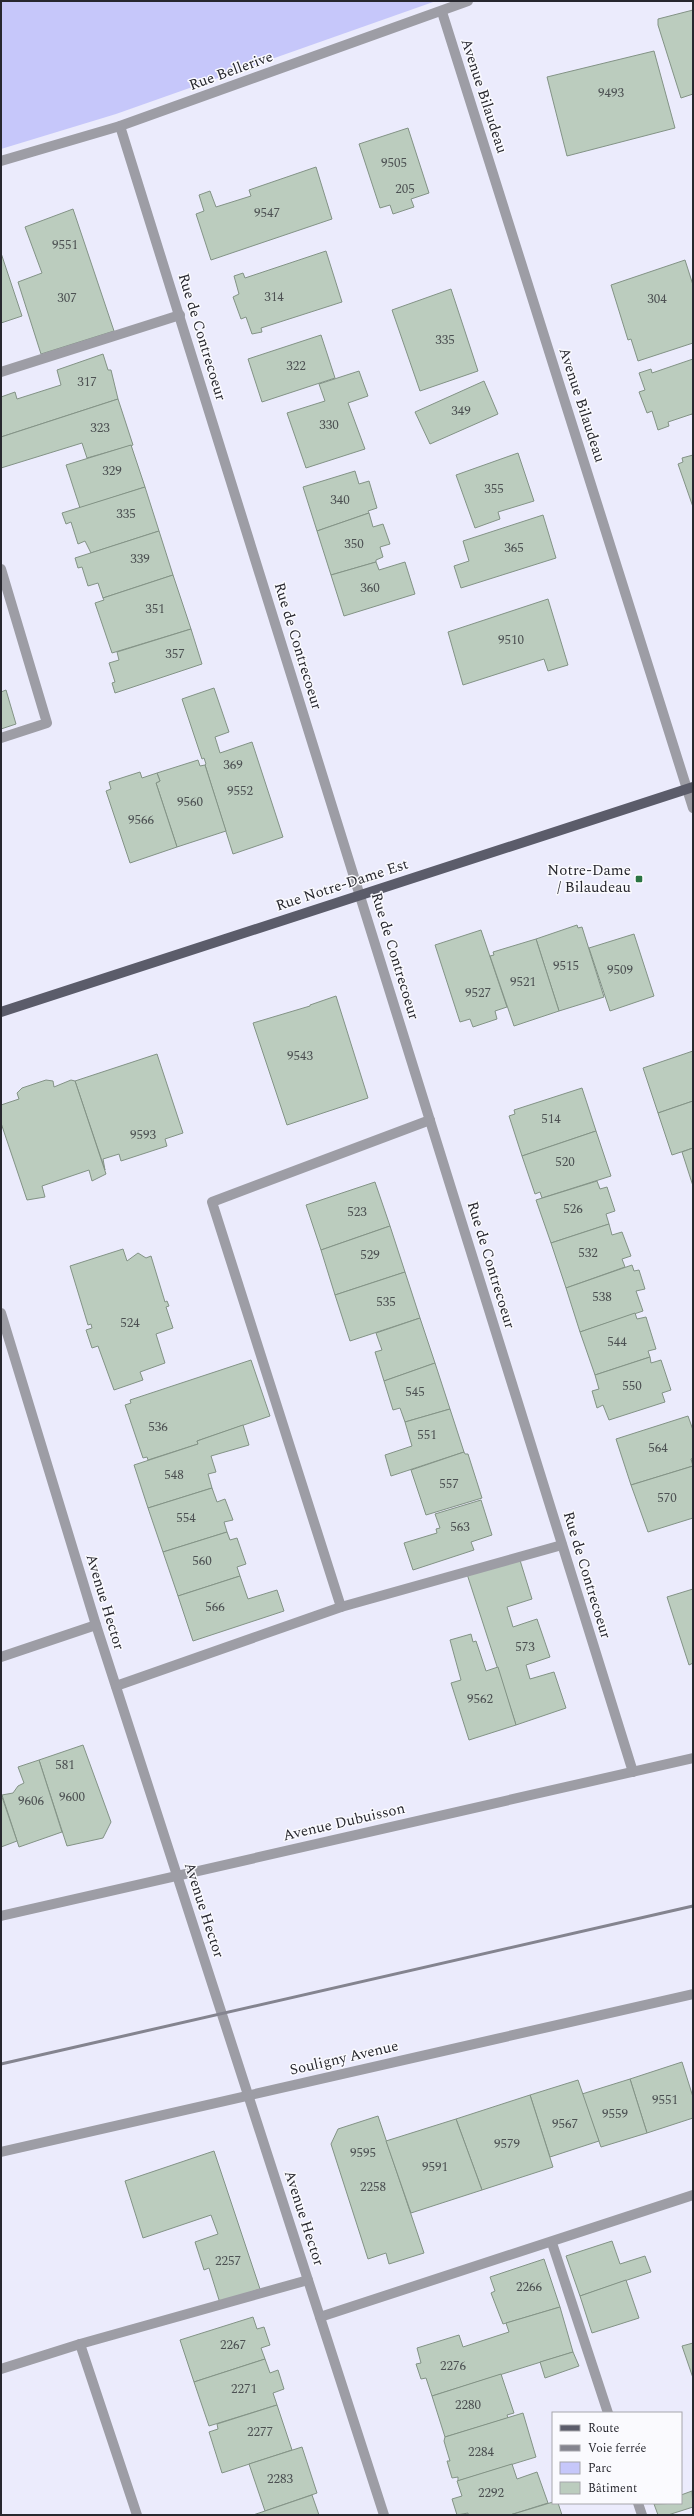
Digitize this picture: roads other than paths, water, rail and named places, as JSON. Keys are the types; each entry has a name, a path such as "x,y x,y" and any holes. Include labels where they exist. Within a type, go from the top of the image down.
{"main road":[{"name":"Rue Notre-Dame Est","path":"1,1012 690,788"}],"street":[{"name":"Rue Bellerive","path":"1,161 120,126 442,12 468,1"},
{"name":"Avenue Bilaudeau","path":"442,12 690,788 693,808"},
{"name":"Rue de Contrecoeur","path":"120,126 633,1772"},
{"path":"1,372 180,315"},
{"path":"1,569 47,723 1,738"},
{"path":"341,1607 212,1202 430,1120"},
{"name":"Avenue Hector","path":"1,1313 96,1625 384,2515"},
{"path":"116,1686 341,1607 562,1544"},
{"path":"1,1657 96,1625"},
{"name":"Avenue Dubuisson","path":"1,1916 693,1758"},
{"name":"Souligny Avenue","path":"1,2152 693,1994"},
{"path":"320,2317 552,2243 693,2195"},
{"path":"552,2243 608,2412"},
{"path":"1,2369 80,2344 308,2280"},
{"path":"80,2344 137,2515"},
{"path":"638,2504 642,2515"}],"railway":[{"path":"1,2064 693,1906"}],"place":[{"name":"Notre-Dame / Bilaudeau","path":"639,879"}]}
